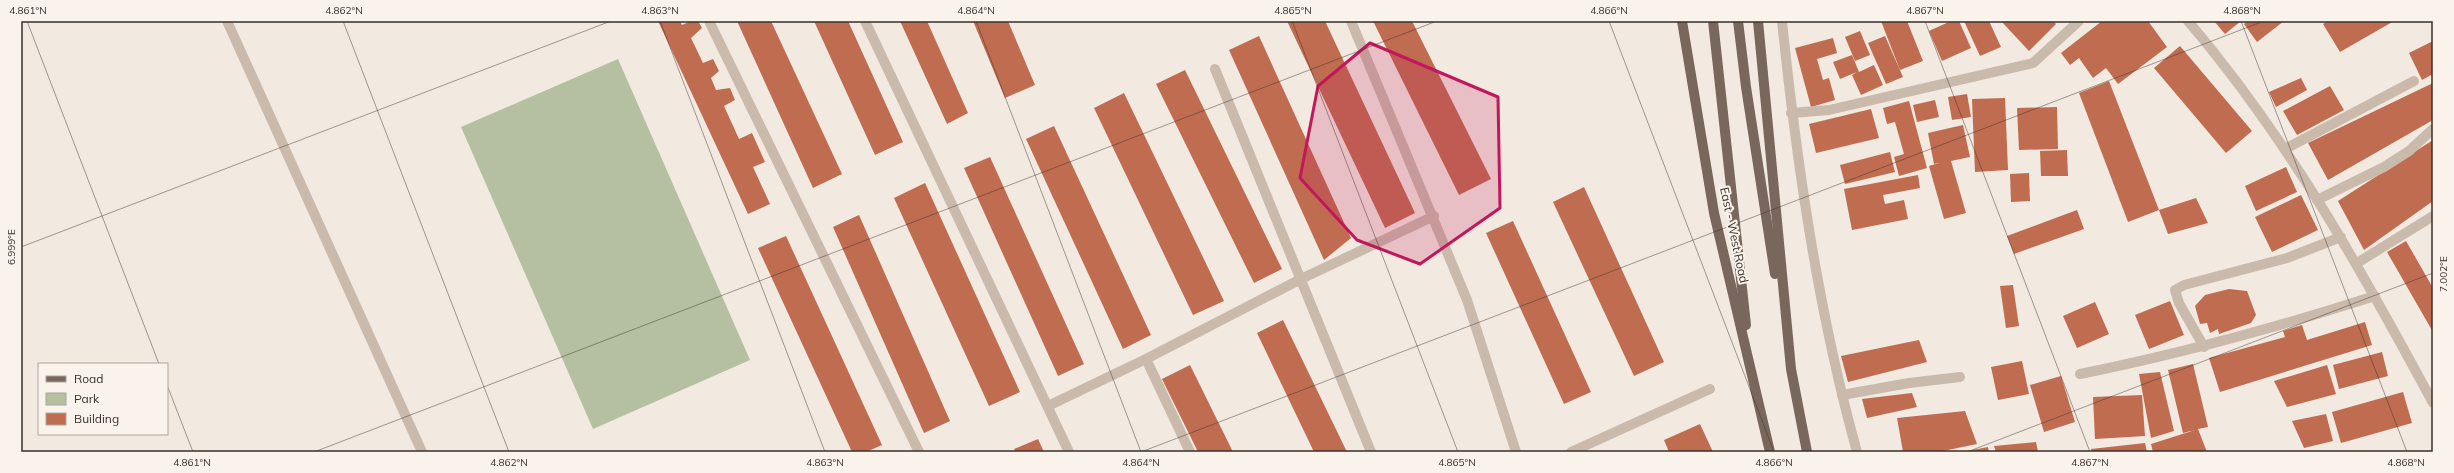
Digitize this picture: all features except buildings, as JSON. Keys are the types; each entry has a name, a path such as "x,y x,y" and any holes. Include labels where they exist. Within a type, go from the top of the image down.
{"main road":[{"name":"East - West Road","path":"1682,21 1714,213 1770,452"},
{"path":"1713,21 1751,368"},
{"path":"1738,21 1746,87 1791,369 1807,452"},
{"path":"1758,21 1791,369"}],"street":[{"path":"227,21 422,452"},
{"path":"709,21 919,452"},
{"path":"865,21 1069,452"},
{"path":"1351,21 1434,216 1467,300 1516,452"},
{"path":"1782,21 1792,113 1812,247 1842,395 1857,452"},
{"path":"1792,113 1829,110 2033,63 2079,21"},
{"path":"2188,21 2248,96 2285,149 2357,263 2433,402"},
{"path":"1215,70 1371,452"},
{"path":"2285,149 2414,81"},
{"path":"2317,200 2384,167 2410,151 2433,129"},
{"path":"1048,406 1146,359 1301,279 1434,216"},
{"path":"2357,263 2433,216"},
{"path":"2204,347 2179,303 2175,290 2184,285 2287,258 2341,237"},
{"path":"2080,374 2204,347 2281,326 2375,296"},
{"path":"1146,359 1190,452"},
{"path":"1842,395 1909,383 1960,377"},
{"path":"1571,452 1710,389"}],"highlighted area":[{"path":"1370,43 1498,97 1500,208 1420,264 1357,240 1300,178 1318,86"}],"green space":[{"path":"618,59 750,360 593,429 461,127"}]}
